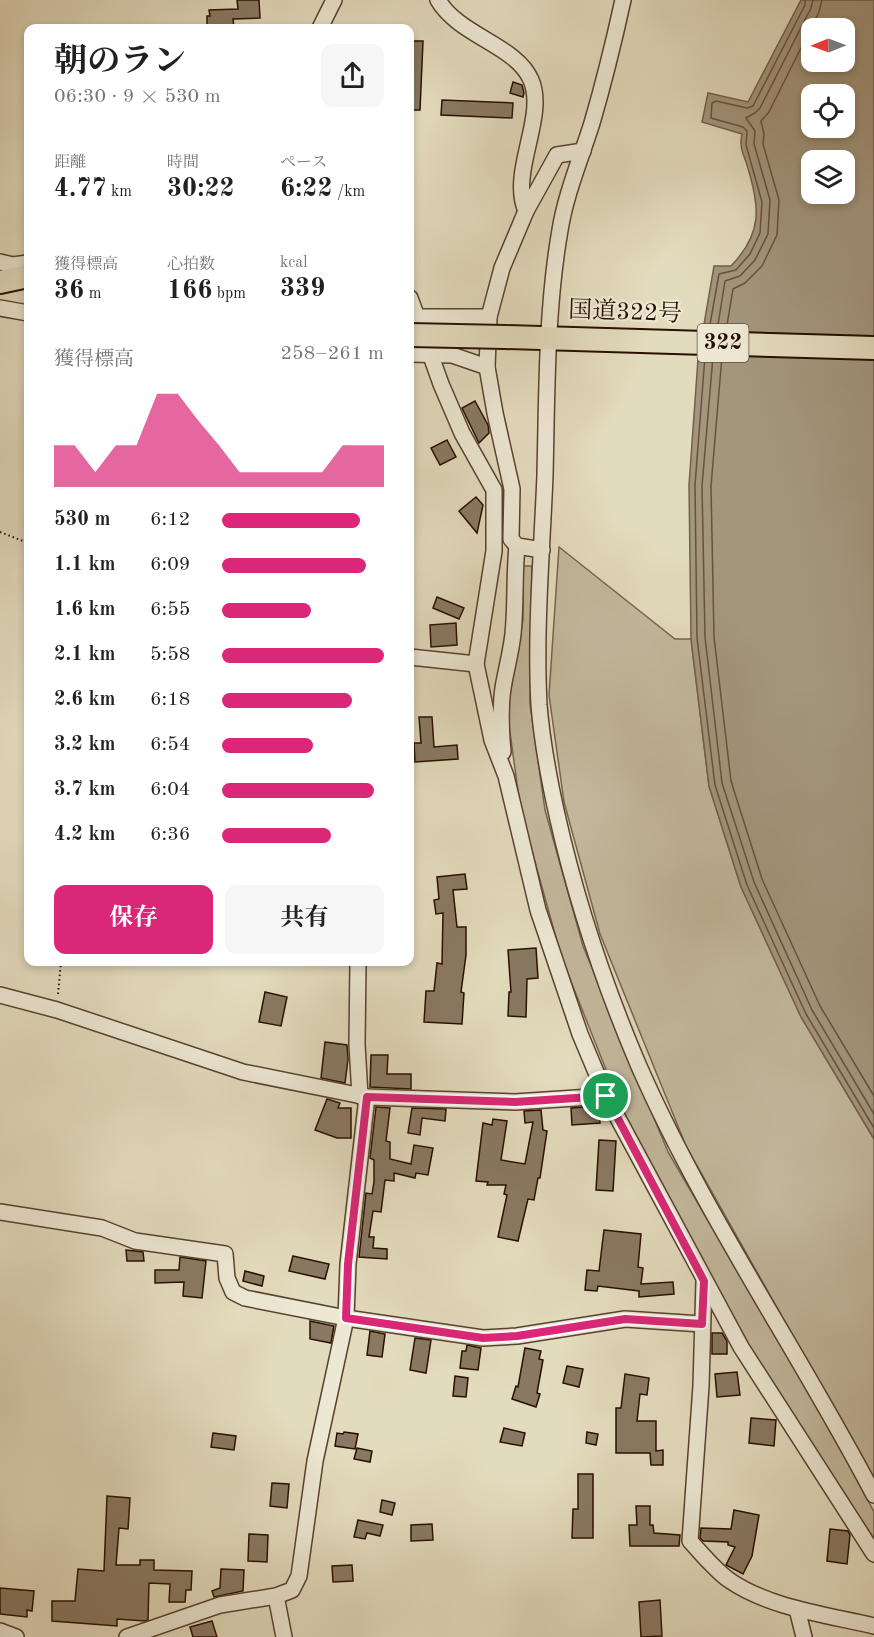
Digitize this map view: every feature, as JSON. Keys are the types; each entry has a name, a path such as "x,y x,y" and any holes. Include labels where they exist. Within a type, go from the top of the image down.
{"highway":[{"path":"0,282 24,277"},
{"path":"0,282 24,285"},
{"name":"国道322号","path":"414,323 505,337 874,348"}],"street":[{"path":"322,24 334,0"},
{"path":"438,0 445,12 455,21 514,59 526,70 532,82 534,108 520,191 526,211"},
{"path":"623,0 611,53 561,224 554,271 549,337 538,646 539,696 546,764 568,866 591,939 639,1064 679,1149 724,1234 834,1419 874,1496"},
{"path":"542,550 517,546 511,539 512,489 487,367 489,317 502,268 526,211 557,155 583,152"},
{"path":"0,262 13,265 24,264"},
{"path":"0,308 24,312"},
{"path":"414,323 489,317"},
{"path":"414,326 431,353 441,384 462,433 494,490 494,551 476,664 492,740 506,776"},
{"path":"414,354 452,355 487,367"},
{"path":"517,546 513,637 503,689 501,732 506,776 538,910 580,1034 606,1096 704,1281 774,1401 874,1554"},
{"path":"414,657 476,664"},
{"path":"127,1637 220,1605 276,1596 292,1590 299,1576 315,1461 346,1318 348,1264 363,1096 357,1044 358,966"},
{"path":"0,995 57,1010 243,1072 363,1096 515,1102 606,1096"},
{"path":"0,1212 102,1228 135,1241 225,1254 227,1278 233,1292 245,1298 346,1318 483,1338 528,1334 625,1319 702,1324"},
{"path":"704,1281 701,1386 690,1541 728,1579 758,1595 797,1609 874,1626"},
{"path":"276,1596 284,1637"},
{"path":"797,1609 804,1637"},
{"path":"0,1631 16,1637"}],"path":[{"path":"0,532 24,541"},
{"path":"57,1010 62,966"}],"shaded area":[{"path":"559,547 675,639 691,639 709,786 741,887 801,1017 874,1139 874,1480 686,1146 600,934 564,802 549,695"},
{"path":"523,566 532,566 530,704 545,810 583,946 668,1152 837,1442 874,1512 874,1543 759,1367 642,1160 562,959 521,812 507,711 523,620"}],"water":[{"path":"801,0 874,0 874,1139 801,1017 741,887 709,786 691,639 689,485 698,359 714,266 731,266 741,254 754,231 756,207 741,146 742,134 702,122 708,93 748,102"}],"building":[{"path":"237,0 259,0 260,18 233,19 234,24 207,24 207,16 210,16 209,10 238,9"},
{"path":"414,41 423,41 420,110 414,110"},
{"path":"513,82 522,85 523,97 510,93"},
{"path":"442,100 513,103 512,118 441,115"},
{"path":"475,401 488,425 489,433 479,443 462,408"},
{"path":"447,440 456,457 440,465 431,448"},
{"path":"476,497 483,505 477,533 459,511"},
{"path":"437,597 464,608 459,619 433,608"},
{"path":"456,623 457,645 431,647 430,625"},
{"path":"419,717 432,717 434,747 457,745 458,759 415,762 414,743 421,743"},
{"path":"465,874 467,889 453,890 457,927 466,927 466,955 461,992 464,993 462,1024 424,1022 426,991 434,991 437,963 442,964 443,913 436,914 434,900 439,899 437,877"},
{"path":"536,948 538,978 527,979 526,1017 508,1016 509,992 511,992 508,950"},
{"path":"265,992 287,997 281,1026 259,1022"},
{"path":"325,1042 347,1045 345,1083 321,1078"},
{"path":"371,1055 388,1055 387,1074 411,1074 411,1089 370,1087"},
{"path":"327,1099 340,1103 338,1108 351,1108 351,1138 337,1138 315,1130"},
{"path":"599,1106 600,1123 572,1125 571,1108"},
{"path":"376,1107 390,1108 386,1141 390,1142 390,1159 411,1164 414,1145 433,1148 428,1175 416,1173 415,1178 394,1173 394,1181 385,1180 381,1212 373,1211 369,1237 374,1237 373,1248 387,1249 387,1259 359,1257 366,1193 372,1194 374,1182 374,1160 370,1158"},
{"path":"412,1108 446,1109 445,1121 422,1118 420,1135 408,1133"},
{"path":"541,1110 543,1130 547,1131 540,1178 538,1178 534,1200 528,1199 518,1241 498,1237 507,1195 504,1194 506,1185 487,1185 488,1182 476,1181 483,1123 492,1125 493,1119 507,1121 501,1160 525,1164 533,1122 525,1123 524,1111"},
{"path":"599,1140 616,1141 613,1191 596,1190"},
{"path":"604,1230 641,1234 638,1267 643,1268 641,1284 673,1282 674,1294 639,1297 639,1291 598,1286 597,1291 585,1290 587,1270 599,1271"},
{"path":"126,1250 143,1252 144,1261 127,1261"},
{"path":"293,1256 329,1264 325,1279 289,1271"},
{"path":"180,1257 206,1261 202,1298 183,1296 184,1282 155,1283 155,1270 179,1270"},
{"path":"245,1271 264,1276 262,1286 243,1281"},
{"path":"310,1321 334,1326 331,1343 310,1339"},
{"path":"370,1331 385,1334 382,1357 367,1355"},
{"path":"712,1333 722,1333 727,1341 727,1354 712,1354"},
{"path":"415,1338 431,1340 426,1373 410,1370"},
{"path":"467,1345 481,1348 478,1370 460,1368 462,1351 466,1351"},
{"path":"525,1348 541,1351 539,1359 543,1360 537,1393 540,1394 536,1407 512,1399 516,1386 518,1387"},
{"path":"567,1366 583,1369 579,1387 563,1383"},
{"path":"737,1372 740,1395 717,1397 715,1374"},
{"path":"625,1374 649,1378 647,1395 640,1394 637,1421 656,1421 656,1451 663,1450 663,1465 651,1465 650,1453 616,1453 616,1408 621,1408"},
{"path":"455,1376 468,1378 466,1397 453,1396"},
{"path":"751,1418 776,1420 774,1446 749,1443"},
{"path":"504,1428 525,1433 522,1446 500,1442"},
{"path":"344,1432 358,1434 355,1449 335,1446 337,1433 343,1434"},
{"path":"587,1432 598,1434 596,1445 586,1443"},
{"path":"213,1433 236,1436 234,1450 211,1447"},
{"path":"357,1448 372,1451 370,1462 354,1459"},
{"path":"578,1474 593,1474 593,1538 572,1538 573,1509 578,1509"},
{"path":"272,1483 289,1484 287,1508 270,1506"},
{"path":"107,1496 130,1498 128,1529 119,1528 116,1565 140,1565 140,1560 154,1560 154,1570 192,1571 191,1590 186,1590 185,1602 169,1602 170,1584 149,1583 148,1620 145,1621 117,1619 117,1626 52,1621 52,1601 75,1601 78,1569 104,1571"},
{"path":"382,1500 395,1503 392,1515 380,1512"},
{"path":"636,1506 650,1506 650,1525 653,1525 654,1533 680,1535 679,1546 630,1546 629,1525 637,1525"},
{"path":"734,1510 759,1515 752,1556 743,1574 726,1565 735,1547 728,1545 728,1542 703,1541 700,1538 701,1528 731,1529"},
{"path":"358,1520 383,1525 380,1536 367,1533 365,1539 354,1537"},
{"path":"432,1524 433,1540 411,1541 411,1525"},
{"path":"830,1529 848,1531 850,1535 847,1564 827,1561"},
{"path":"249,1534 268,1535 267,1562 248,1561"},
{"path":"352,1565 353,1581 333,1582 332,1566"},
{"path":"221,1569 244,1570 243,1591 214,1597 212,1591 220,1588"},
{"path":"0,1588 34,1591 32,1611 27,1610 27,1617 0,1614"},
{"path":"660,1600 662,1636 641,1637 639,1602"},
{"path":"212,1621 217,1637 193,1637 190,1627"}],"route":[{"path":"606,1096 704,1281 702,1324 625,1319 517,1336 483,1338 346,1318 348,1264 367,1097 515,1102 606,1096"}]}
